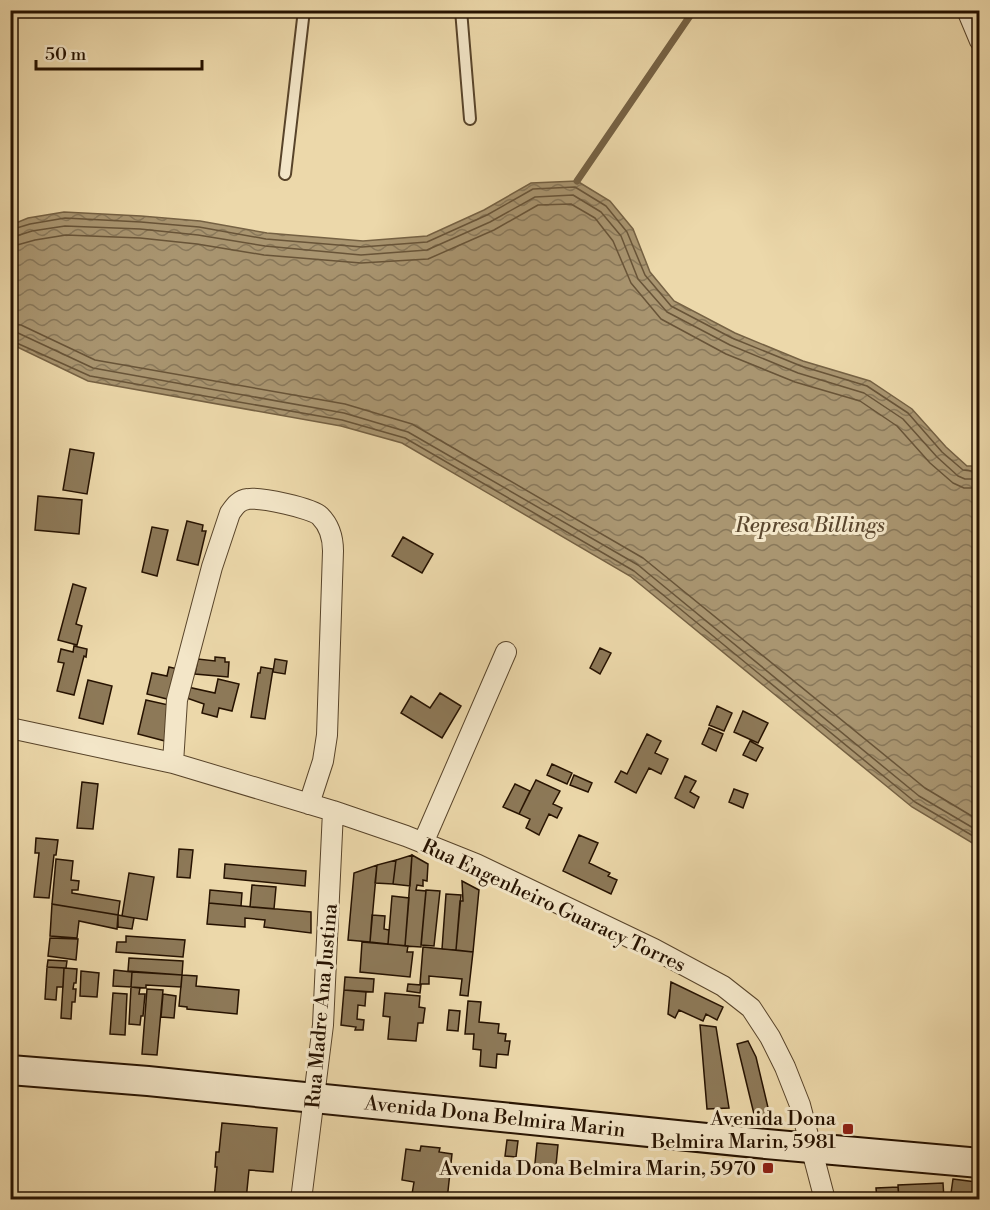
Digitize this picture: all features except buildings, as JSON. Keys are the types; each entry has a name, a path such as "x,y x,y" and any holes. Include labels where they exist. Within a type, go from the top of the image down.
{"main road":[{"name":"Avenida Dona Belmira Marin","path":"10,1070 148,1081 766,1144 980,1162"}],"street":[{"path":"967,10 980,41"},
{"path":"173,763 177,700 213,567 231,513 235,506 249,499 308,510 319,515 327,526 332,538 333,551 327,735 323,761 309,804"},
{"path":"423,843 506,652"},
{"name":"Rua Engenheiro Guaracy Torres","path":"10,728 173,763 333,811 423,843 486,869 654,949 723,986 751,1008 770,1036 792,1086 812,1147 825,1200"},
{"name":"Rua Madre Ana Justina","path":"301,1200 323,1026 333,811"}],"lane":[{"path":"285,174 304,10"},
{"path":"460,10 471,119"}],"water":[{"name":"Represa Billings","path":"577,181 610,201 633,229 650,272 674,301 735,333 803,361 870,381 912,409 946,447 967,466 979,466 979,847 912,807 630,576 402,443 341,426 88,381 11,344 11,225 28,218 64,212 141,216 200,221 267,233 363,241 427,236 484,210 531,183"}],"waterway":[{"path":"577,181 694,10"}],"place":[{"name":"Avenida Dona Belmira Marin, 5981","path":"848,1129"},
{"name":"Avenida Dona Belmira Marin, 5970","path":"768,1168"}]}
